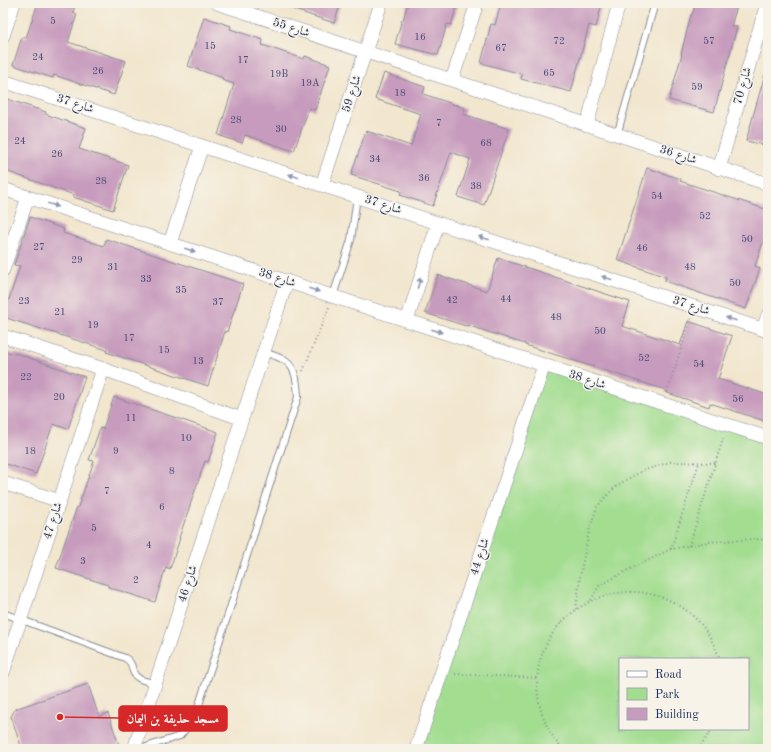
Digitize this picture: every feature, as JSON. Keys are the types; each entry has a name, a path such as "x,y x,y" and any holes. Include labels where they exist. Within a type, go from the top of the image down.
{"street":[{"path":"3,36 14,3"},
{"name":"شارع 55","path":"217,3 366,52"},
{"name":"شارع 59","path":"322,185 381,3"},
{"path":"452,80 477,3"},
{"path":"588,125 618,3"},
{"name":"شارع 70","path":"720,169 761,33 767,3"},
{"name":"شارع 36","path":"366,52 768,184"},
{"name":"شارع 37","path":"3,81 766,330 768,315"},
{"path":"170,243 202,146"},
{"name":"شارع 38","path":"3,189 768,438"},
{"path":"3,270 28,197"},
{"path":"407,321 438,223"},
{"name":"شارع 46","path":"134,749 287,281"},
{"path":"3,336 103,369 242,418"},
{"name":"شارع 44","path":"416,749 544,365"},
{"name":"شارع 47","path":"3,673 103,369"},
{"path":"3,483 60,501"}],"lane":[{"path":"617,135 655,3"},
{"path":"333,296 351,240 357,197"},
{"path":"140,749 180,736 195,717 298,397 296,378 292,366 283,359 264,352"},
{"path":"3,613 125,658 131,662 137,677 156,683"}],"path":[{"path":"296,378 303,371 333,296"},
{"path":"663,404 694,307"},
{"path":"689,546 728,425"},
{"path":"576,609 581,571 590,527 597,507 612,490 642,471 670,462 716,463"},
{"path":"671,550 699,463"},
{"path":"590,601 599,586 630,569 671,550 708,542 754,539 768,540"},
{"path":"562,749 546,726 540,711 537,678 543,652 553,633 563,620 576,609 605,595 621,592 653,594 668,599 683,607 706,630 720,658"},
{"path":"441,674 537,678"},
{"path":"698,749 711,730"}],"green space":[{"path":"544,365 768,438 768,749 416,749"}],"building":[{"path":"38,3 76,3 73,12 77,14 68,42 126,61 114,95 54,75 53,78 13,65 22,37 26,38"},
{"path":"280,3 341,3 334,23 280,5"},
{"path":"408,3 458,3 451,25 447,24 438,55 395,44"},
{"path":"501,3 602,3 596,27 589,25 571,92 521,79 522,74 481,63 491,24 495,25"},
{"path":"696,3 738,3 731,26 737,27 714,112 669,100 691,15"},
{"path":"204,17 231,26 230,29 263,40 262,45 304,59 305,56 330,65 315,110 309,108 294,151 245,135 242,143 218,135 234,84 222,80 223,78 188,66"},
{"path":"384,73 425,87 423,94 465,108 463,114 509,129 484,205 458,197 470,159 451,152 433,206 400,195 401,191 351,175 366,131 411,146 421,114 375,99"},
{"path":"765,74 768,75 768,146 746,141"},
{"path":"7,99 46,112 45,114 86,128 79,149 128,165 113,210 73,197 74,195 3,170 3,110"},
{"path":"647,168 681,179 680,181 768,210 768,228 755,266 760,268 746,309 665,281 666,277 617,260"},
{"path":"30,217 64,229 63,233 104,246 106,239 243,284 227,332 225,331 208,386 106,352 107,350 3,317 20,266 14,265"},
{"path":"498,258 630,302 622,326 680,345 688,321 732,336 718,379 768,395 768,422 710,403 709,407 665,392 666,390 467,325 466,326 425,313 438,275 487,291"},
{"path":"3,351 15,353 85,377 68,429 53,424 36,474 3,463"},
{"path":"114,397 218,432 208,462 205,461 170,569 166,567 155,602 56,568 94,461 89,460 100,428 103,429"},
{"path":"88,684 99,717 108,713 119,745 110,749 35,749 34,746 22,749 11,717 15,709"}],"place":[{"name":"مسجد حذيفة بن اليمان","path":"60,717"}]}
